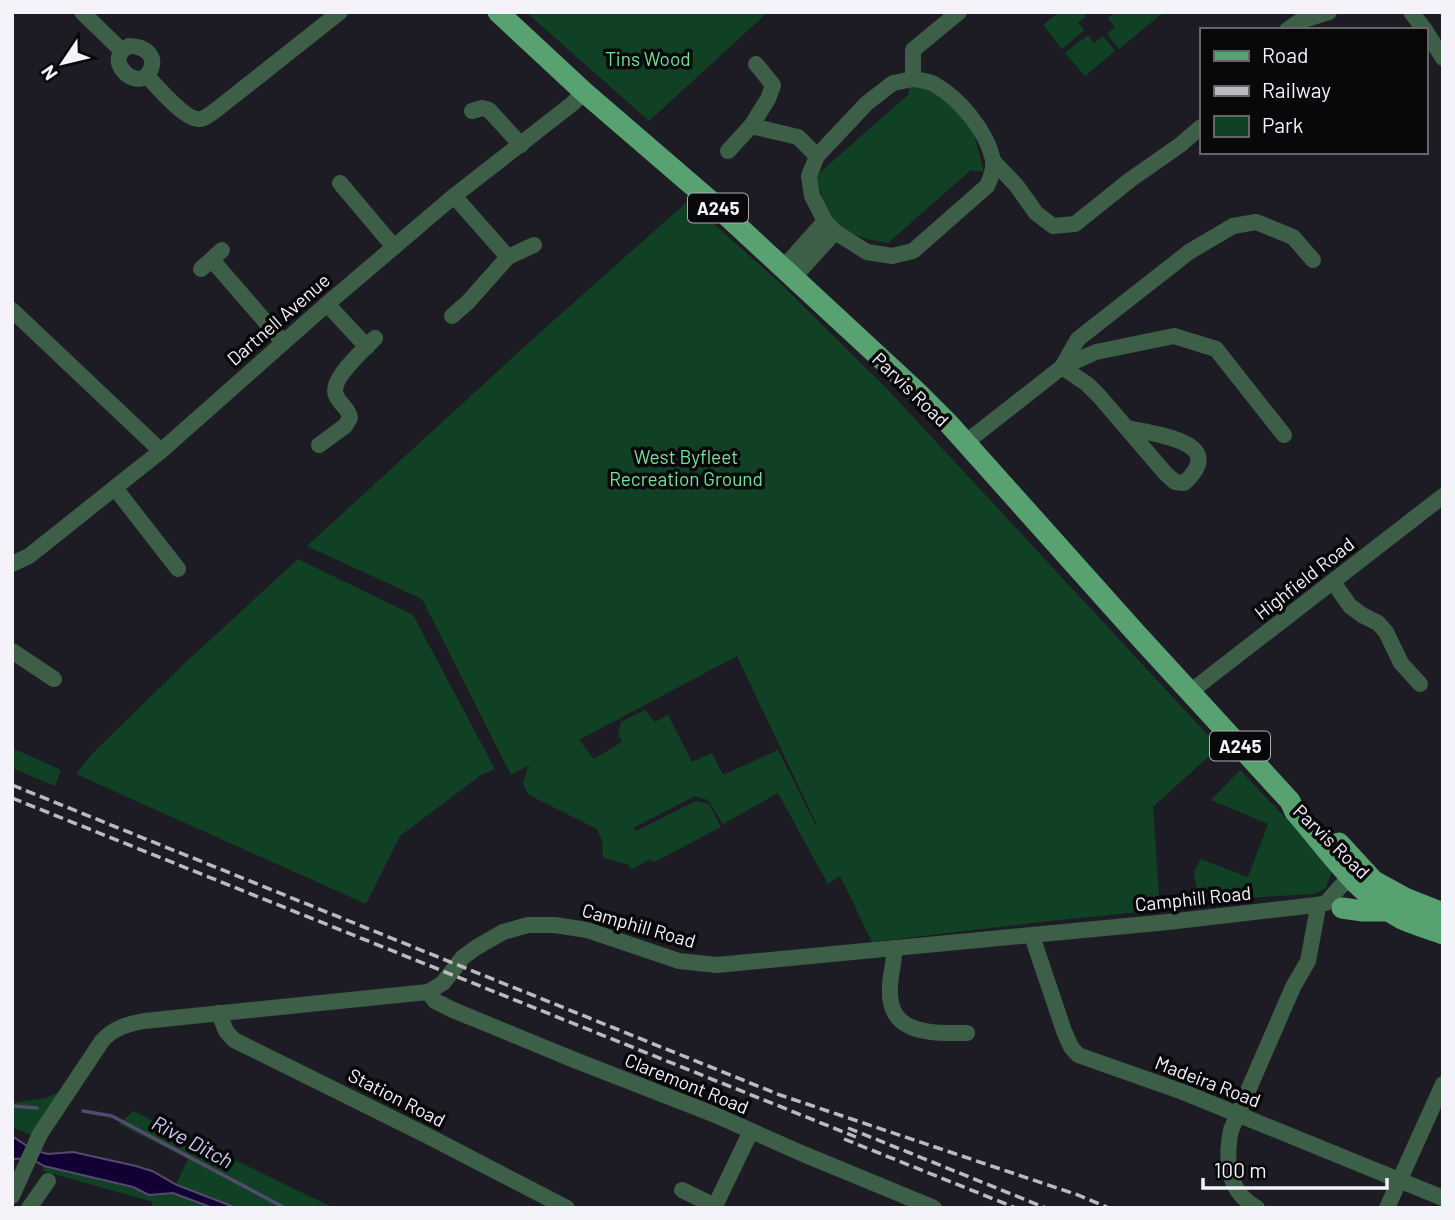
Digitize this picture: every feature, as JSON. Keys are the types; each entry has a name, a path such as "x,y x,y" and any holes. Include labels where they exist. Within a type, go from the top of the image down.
{"main road":[{"name":"Parvis Road","path":"498,12 584,92 714,204 916,391 1290,801 1295,812 1363,880"},
{"name":"A245","path":"1363,880 1377,902 1390,911 1403,919 1443,934"},
{"name":"A245","path":"1363,880 1442,912"},
{"path":"1342,908 1390,911"}],"street":[{"path":"82,12 121,50"},
{"path":"147,76 182,111 193,118 202,119 340,12"},
{"path":"913,79 913,50 959,12"},
{"path":"1290,28 1300,21 1329,12"},
{"path":"1411,12 1423,28"},
{"path":"1427,33 1443,58"},
{"path":"129,46 146,50 151,57 152,66 147,76 136,79 130,77 120,66 118,59 121,50 129,46"},
{"path":"728,151 751,126 768,99 773,85 756,64"},
{"path":"994,162 987,186 913,251 892,256 867,251 830,227 812,196 809,176 817,156 867,103 892,83 913,79 933,84 978,124 994,162 1016,185 1036,213 1053,226 1075,224 1090,214 1130,180 1200,128"},
{"name":"Dartnell Avenue","path":"12,564 29,556 162,451 394,247 584,92"},
{"path":"489,110 493,93"},
{"path":"472,111 482,108 489,110 521,145"},
{"path":"751,126 798,137 817,156"},
{"path":"340,183 362,200 394,247"},
{"path":"454,196 508,257"},
{"path":"1062,367 1078,339 1189,252 1233,226 1256,222 1293,237 1313,260"},
{"path":"788,273 830,227"},
{"path":"452,316 508,257 534,245"},
{"path":"212,260 283,342"},
{"path":"319,445 345,426 350,418 350,413 336,396 335,387 338,378 371,342 327,304"},
{"path":"12,310 162,451"},
{"path":"965,443 1062,367 1096,352 1174,336 1216,349 1284,435"},
{"path":"1062,367 1087,384 1127,428"},
{"path":"116,488 178,569"},
{"name":"Highfield Road","path":"1190,692 1443,496"},
{"path":"1333,582 1350,606 1378,623 1387,632 1401,663 1420,684"},
{"path":"12,651 54,679"},
{"path":"1342,908 1363,880"},
{"name":"Camphill Road","path":"1311,910 1326,903 1341,886 1363,880"},
{"name":"Camphill Road","path":"428,992 443,983 463,957 484,942 503,932 528,925 555,925 586,930 679,961 717,965 1311,910 1332,912 1342,908"},
{"path":"1257,1208 1243,1197 1233,1183 1229,1171 1228,1142 1237,1114 1293,987 1308,961 1311,910"},
{"name":"Madeira Road","path":"1032,936 1064,1031 1074,1052 1183,1092 1443,1198"},
{"path":"894,948 890,1005 898,1018 907,1027 950,1038 967,1033"},
{"path":"12,1196 40,1134 109,1033 119,1027 219,1013 428,992"},
{"name":"Claremont Road","path":"428,992 435,1002 453,1010 713,1114 934,1208"},
{"name":"Station Road","path":"219,1013 226,1031 234,1040 567,1208"},
{"path":"1387,1208 1443,1084"},
{"path":"682,1190 715,1206 751,1131"},
{"path":"29,1208 48,1181"}],"green space":[{"name":"Tins Wood","path":"526,12 768,12 649,121"},
{"path":"1059,12 1083,12 1086,16 1078,23 1084,30 1062,49 1043,25"},
{"path":"1115,12 1164,12 1119,49 1107,34 1115,27 1108,18"},
{"path":"1088,35 1094,43 1103,36 1115,51 1085,76 1065,53"},
{"path":"909,87 928,88 945,96 972,126 984,172 971,170 888,243 858,236 847,231 830,216 817,175 908,95"},
{"name":"West Byfleet Recreation Ground","path":"688,201 780,283 890,392 1219,747 1153,807 1160,910 872,942 840,876 828,884 778,793 723,824 708,800 695,796 633,828 636,831 696,801 709,804 721,827 658,860 653,862 651,859 632,869 627,864 603,858 602,840 597,829 529,795 523,784 530,765 511,775 422,599 307,546","holes":["737,656 817,825 778,750 723,775 712,753 692,762 668,715 655,722 645,710 621,722 618,734 622,742 594,759 579,740"]},
{"path":"298,559 413,615 495,769 481,775 400,836 366,904 76,774 93,753 185,663"},
{"path":"12,748 61,770 55,786 12,768"},
{"path":"1240,770 1333,868 1326,888 1315,894 1199,903 1194,873 1200,859 1248,877 1268,824 1211,800"},
{"path":"63,1090 34,1136 12,1127 12,1103 46,1098"},
{"path":"133,1111 334,1208 272,1208 267,1205 246,1207 222,1202 176,1185 188,1159 119,1124"},
{"path":"44,1166 133,1188 149,1195 173,1193 213,1208 151,1208 153,1202 43,1171"}],"shaded area":[{"path":"12,1136 33,1150 48,1154 73,1152 136,1166 234,1207 253,1208 213,1208 173,1193 149,1195 133,1187 44,1166 30,1158 12,1159"}],"waterway":[{"name":"Rive Ditch","path":"12,1106 37,1108"},
{"name":"Rive Ditch","path":"83,1111 112,1116 285,1208"}],"railway":[{"path":"12,785 780,1095 1078,1195 1109,1208"},
{"path":"12,798 856,1137"},
{"path":"848,1128 1046,1208"},
{"path":"844,1139 1016,1208"}]}
